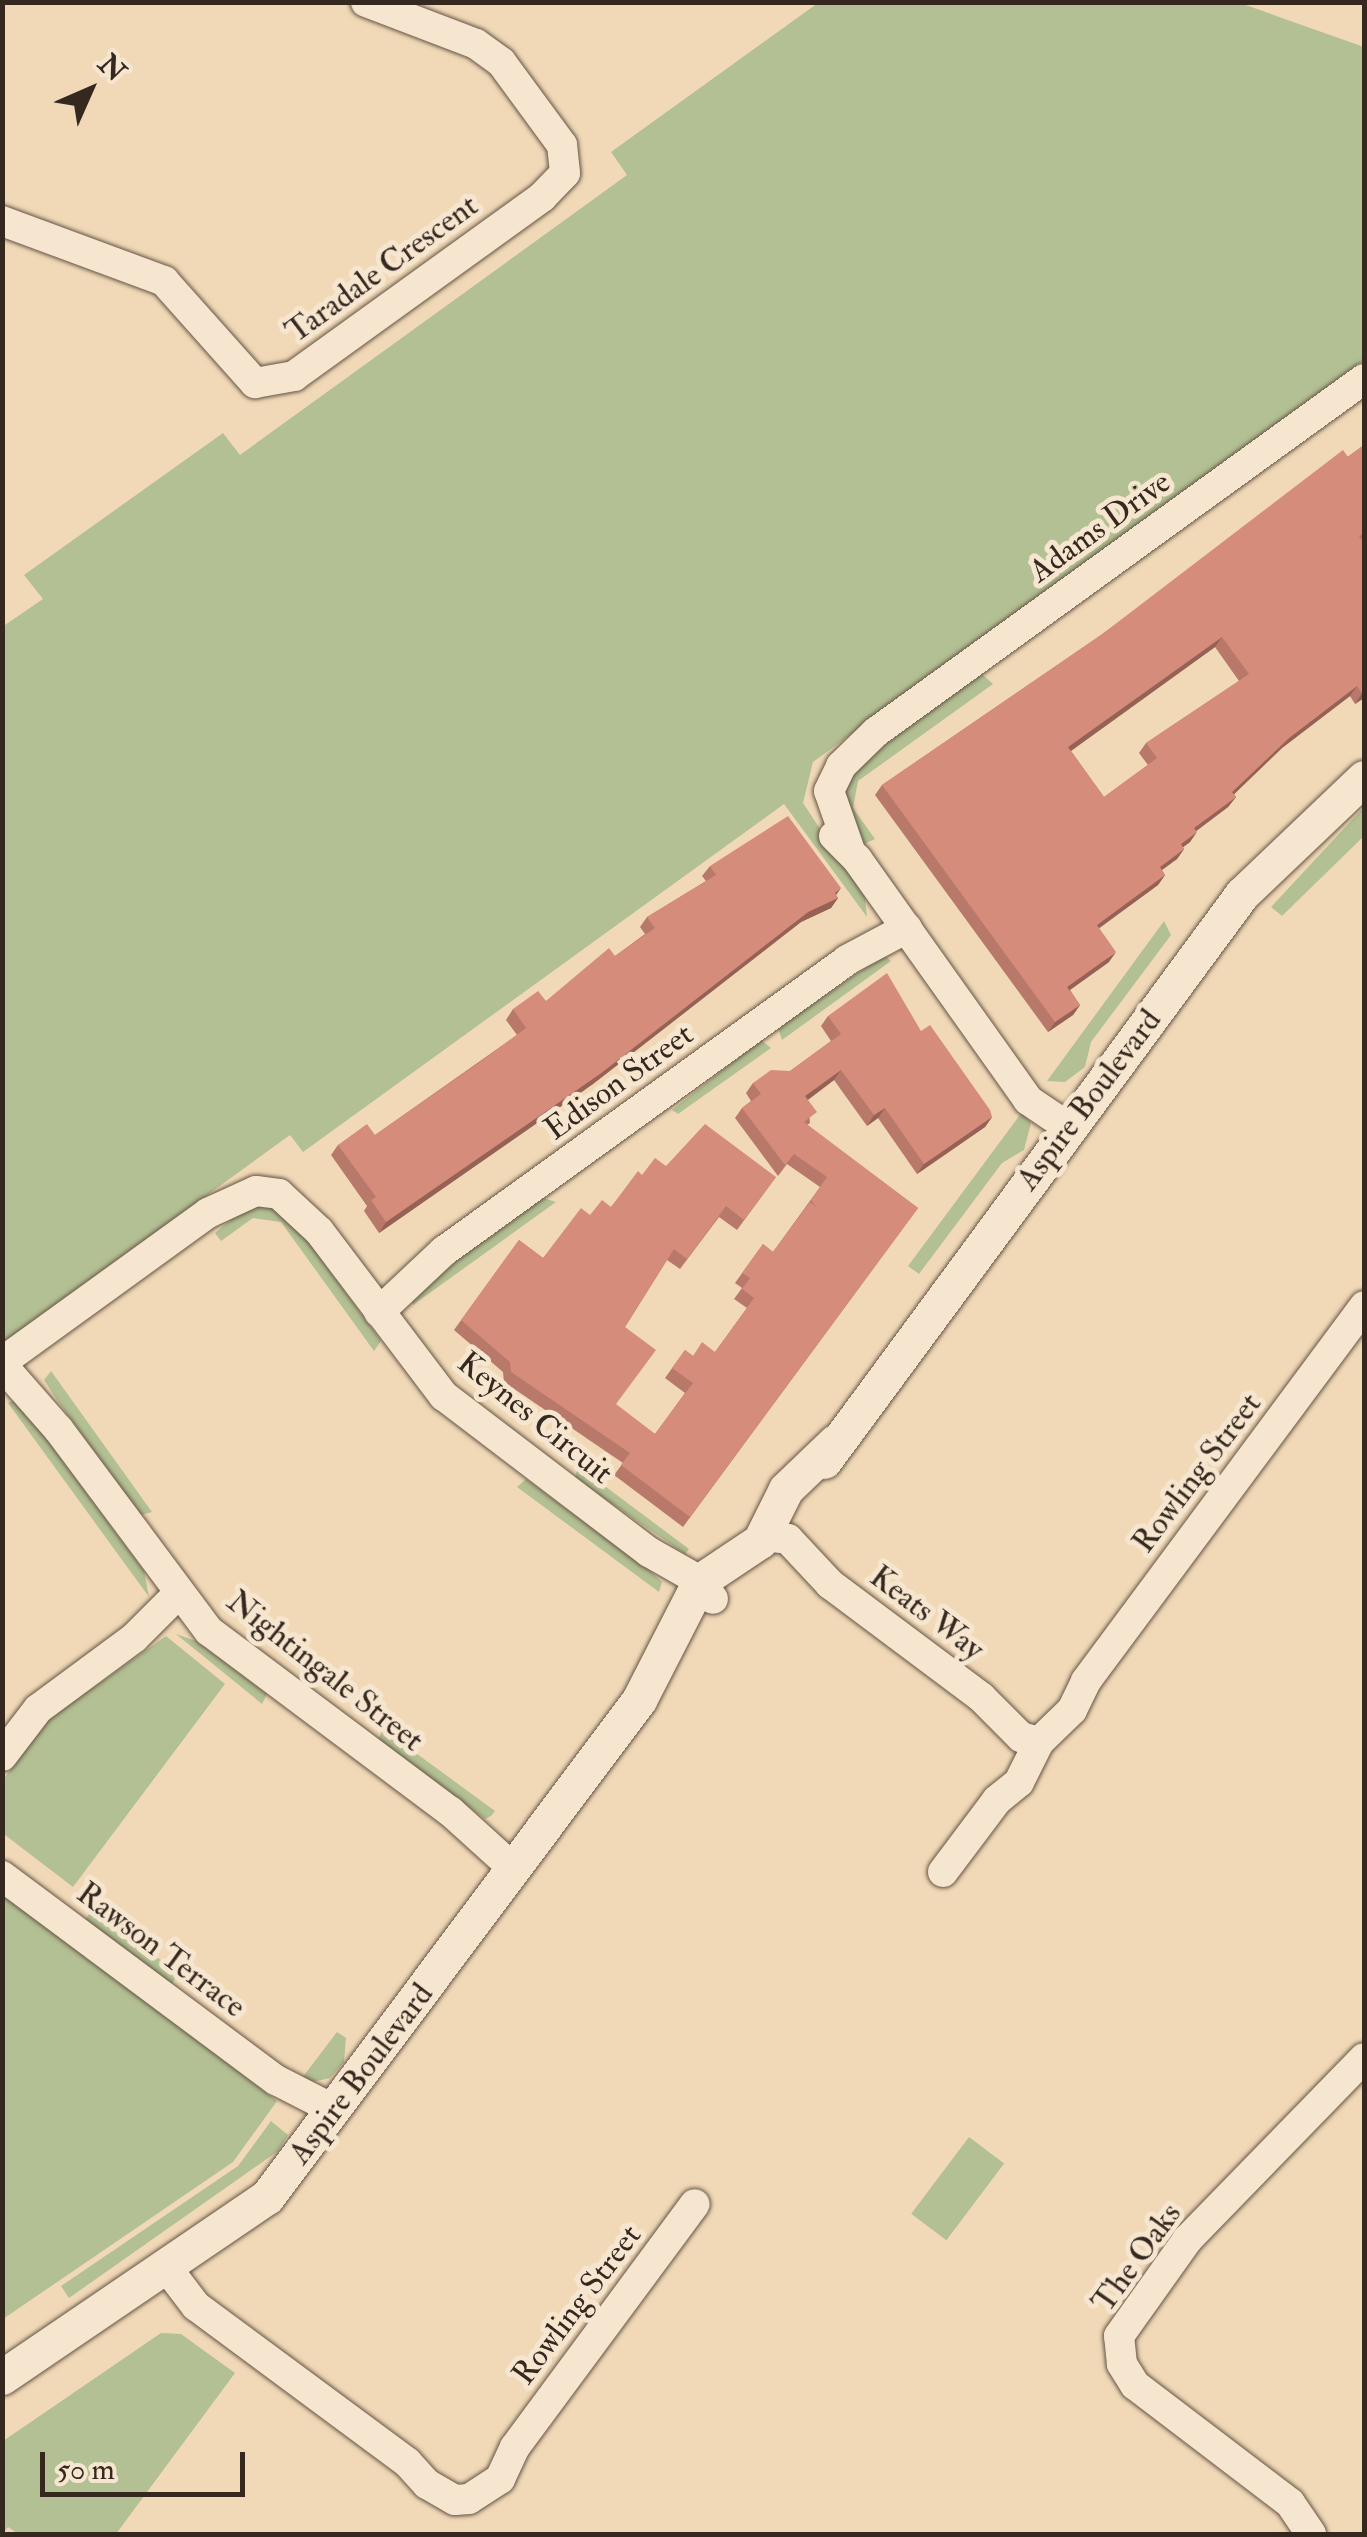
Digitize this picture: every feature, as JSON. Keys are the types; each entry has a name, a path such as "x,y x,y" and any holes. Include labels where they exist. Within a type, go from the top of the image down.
{"street":[{"name":"Taradale Crescent","path":"2,220 164,281 255,383 294,376 542,197 565,174 562,145 502,62 476,44 366,2"},
{"name":"Adams Drive","path":"1073,1120 1028,1100 850,848 829,791 841,766 876,732 1364,379"},
{"name":"Aspire Boulevard","path":"5,2377 267,2197 639,1700 691,1649 702,1591 776,1543 828,1450 1242,894 1364,778"},
{"name":"Edison Street","path":"372,1303 902,920"},
{"name":"Keynes Circuit","path":"7,1360 208,1214 238,1183 274,1176 302,1194 319,1230 444,1396 702,1591"},
{"name":"Rowling Street","path":"943,1872 997,1800 1020,1782 1030,1734 1072,1710 1086,1681 1364,1306"},
{"name":"Nightingale Street","path":"7,1360 185,1602 218,1639 519,1862"},
{"name":"Keats Way","path":"776,1543 1030,1734"},
{"path":"2,1756 38,1708 185,1602"},
{"name":"Rawson Terrace","path":"3,1876 328,2119"},
{"name":"The Oaks","path":"1311,2534 1290,2504 1135,2386 1119,2336 1188,2239 1364,2058"},
{"name":"Rowling Street","path":"175,2263 226,2327 407,2462 467,2480 515,2447 695,2204"}],"green space":[{"path":"818,3 1240,3 1364,47 1364,360 813,762 803,803 865,897 867,917 784,804 303,1152 290,1135 3,1343 2,627 43,599 24,575 223,433 240,455 627,175 611,152"},
{"path":"981,673 993,684 858,781 853,808 875,839 864,844 840,798 851,769"},
{"path":"1364,807 1364,836 1282,916 1271,907"},
{"path":"1164,921 1171,935 1091,1042 1085,1067 1065,1082 1047,1081"},
{"path":"884,955 891,961 782,1040 778,1028"},
{"path":"761,1040 771,1048 678,1114 672,1110"},
{"path":"1022,1112 1031,1123 1024,1150 1002,1163 919,1274 908,1266"},
{"path":"543,1198 556,1202 413,1305 411,1296 423,1285"},
{"path":"271,1205 292,1219 381,1341 374,1351 281,1222 253,1218 221,1241 215,1233 246,1207"},
{"path":"51,1371 152,1512 141,1515 57,1400 44,1380"},
{"path":"17,1399 144,1571 149,1597 8,1403"},
{"path":"578,1466 689,1549 685,1554 575,1478"},
{"path":"526,1479 648,1569 662,1582 659,1592 517,1487"},
{"path":"176,1634 196,1641 267,1694 262,1704"},
{"path":"166,1636 225,1684 73,1887 5,1835 2,1781 48,1720"},
{"path":"383,1729 495,1811 485,1819 378,1740"},
{"path":"2,1890 277,2101 233,2162 3,2319"},
{"path":"92,1910 179,1973 171,1986 83,1922"},
{"path":"337,2032 346,2038 344,2062 330,2078 308,2083 302,2078"},
{"path":"271,2121 288,2135 278,2151 69,2298 61,2286 238,2166"},
{"path":"969,2137 1004,2163 946,2240 911,2214"},
{"path":"161,2333 181,2334 235,2373 116,2534 18,2534 8,2527 3,2533 3,2441"}],"building":[{"path":"1364,445 1364,533 1359,536 1364,544 1364,692 1357,686 1289,738 1232,792 1236,797 1194,828 1197,832 1181,844 1184,849 1160,867 1165,875 1097,925 1116,952 1067,987 1080,1005 1055,1022 882,785 1101,635 1343,450 1348,457","holes":["1222,637 1249,674 1146,743 1157,758 1104,797 1068,747"]},
{"path":"788,816 841,888 835,893 838,898 808,912 600,1074 386,1222 371,1200 376,1197 338,1145 367,1124 375,1135 480,1062 526,1028 513,1009 538,991 546,1001 609,948 615,956 655,928 647,917 716,875 710,866"},
{"path":"887,973 921,1031 930,1025 992,1117 924,1164 885,1108 874,1115 841,1070 805,1096 817,1112 804,1122 918,1208 690,1517 621,1465 630,1453 511,1372 510,1362 461,1320 519,1240 543,1258 581,1208 590,1215 602,1200 611,1207 638,1171 642,1175 655,1158 666,1166 705,1124 776,1177 744,1220 726,1206 687,1259 674,1249 625,1327 656,1350 616,1404 655,1434 693,1383 672,1368 685,1350 693,1356 702,1342 715,1352 754,1298 742,1289 750,1278 742,1273 763,1244 773,1252 810,1202 816,1207 811,1200 827,1177 794,1154 785,1165 742,1108 761,1094 753,1083 771,1070 790,1071 841,1034 828,1016"}]}
